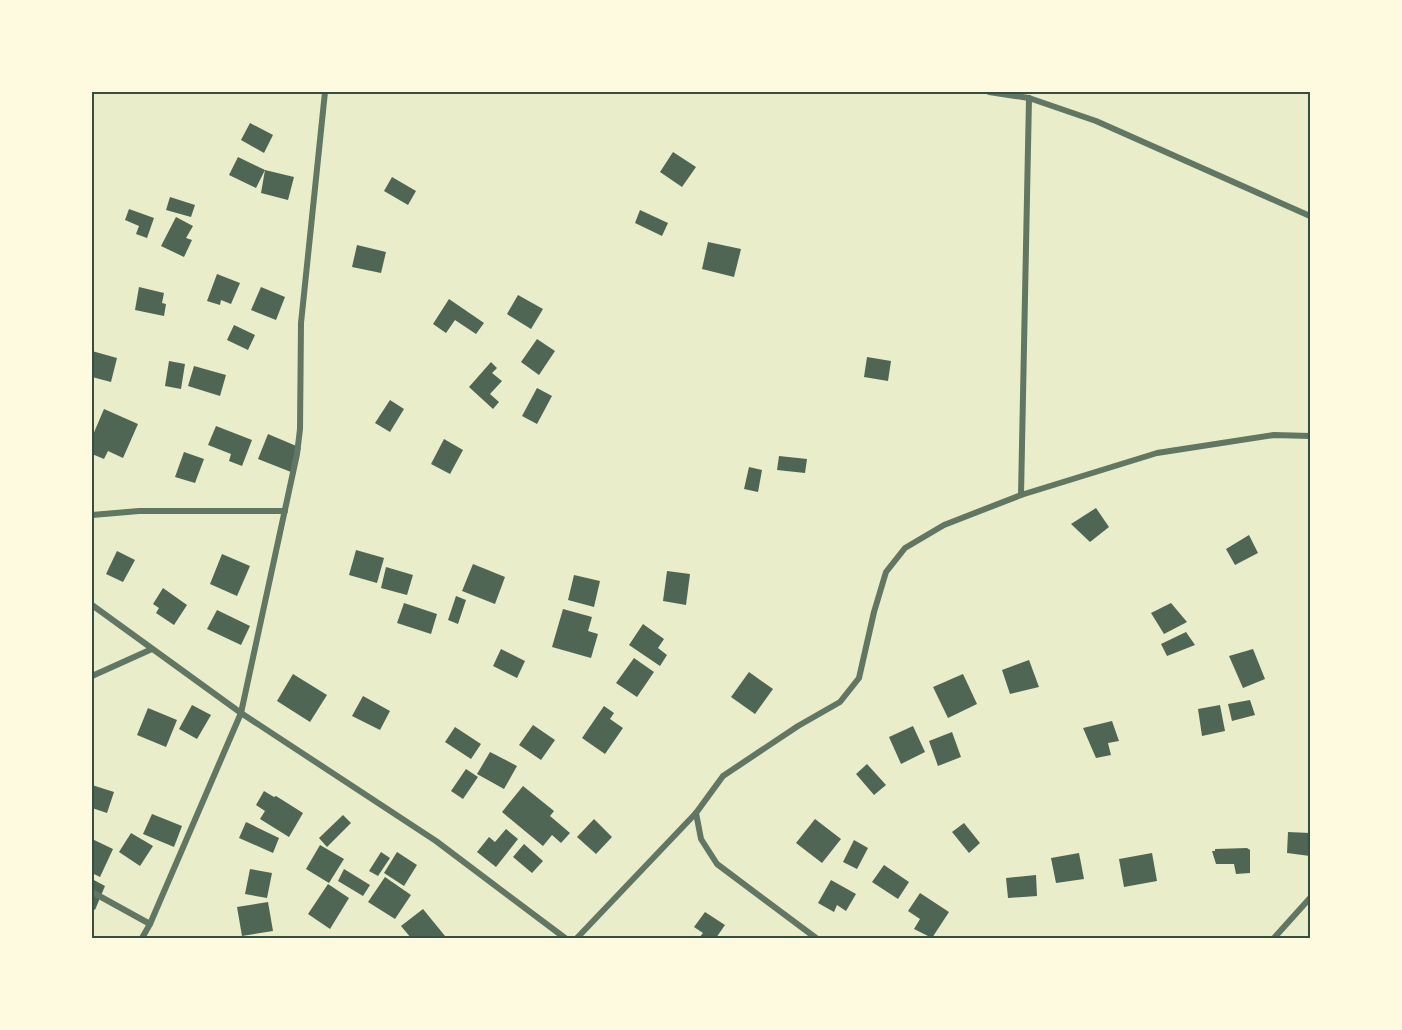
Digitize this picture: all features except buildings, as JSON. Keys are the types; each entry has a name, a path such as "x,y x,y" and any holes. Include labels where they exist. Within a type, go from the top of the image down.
{"street":[{"path":"142,939 241,713 285,511 300,429 301,323 325,92"},
{"path":"989,92 1029,98 1096,121 1311,216"},
{"path":"1021,495 1029,98"},
{"path":"577,939 696,813 723,776 798,726 840,702 859,678 886,572 905,548 944,525 1021,495 1157,453 1274,435 1311,436"},
{"path":"92,514 139,511 285,511"},
{"path":"92,605 241,713 436,841 565,939"},
{"path":"92,676 152,650"},
{"path":"696,813 701,839 717,864 816,939"},
{"path":"92,892 150,924"},
{"path":"1274,939 1311,898"}]}
